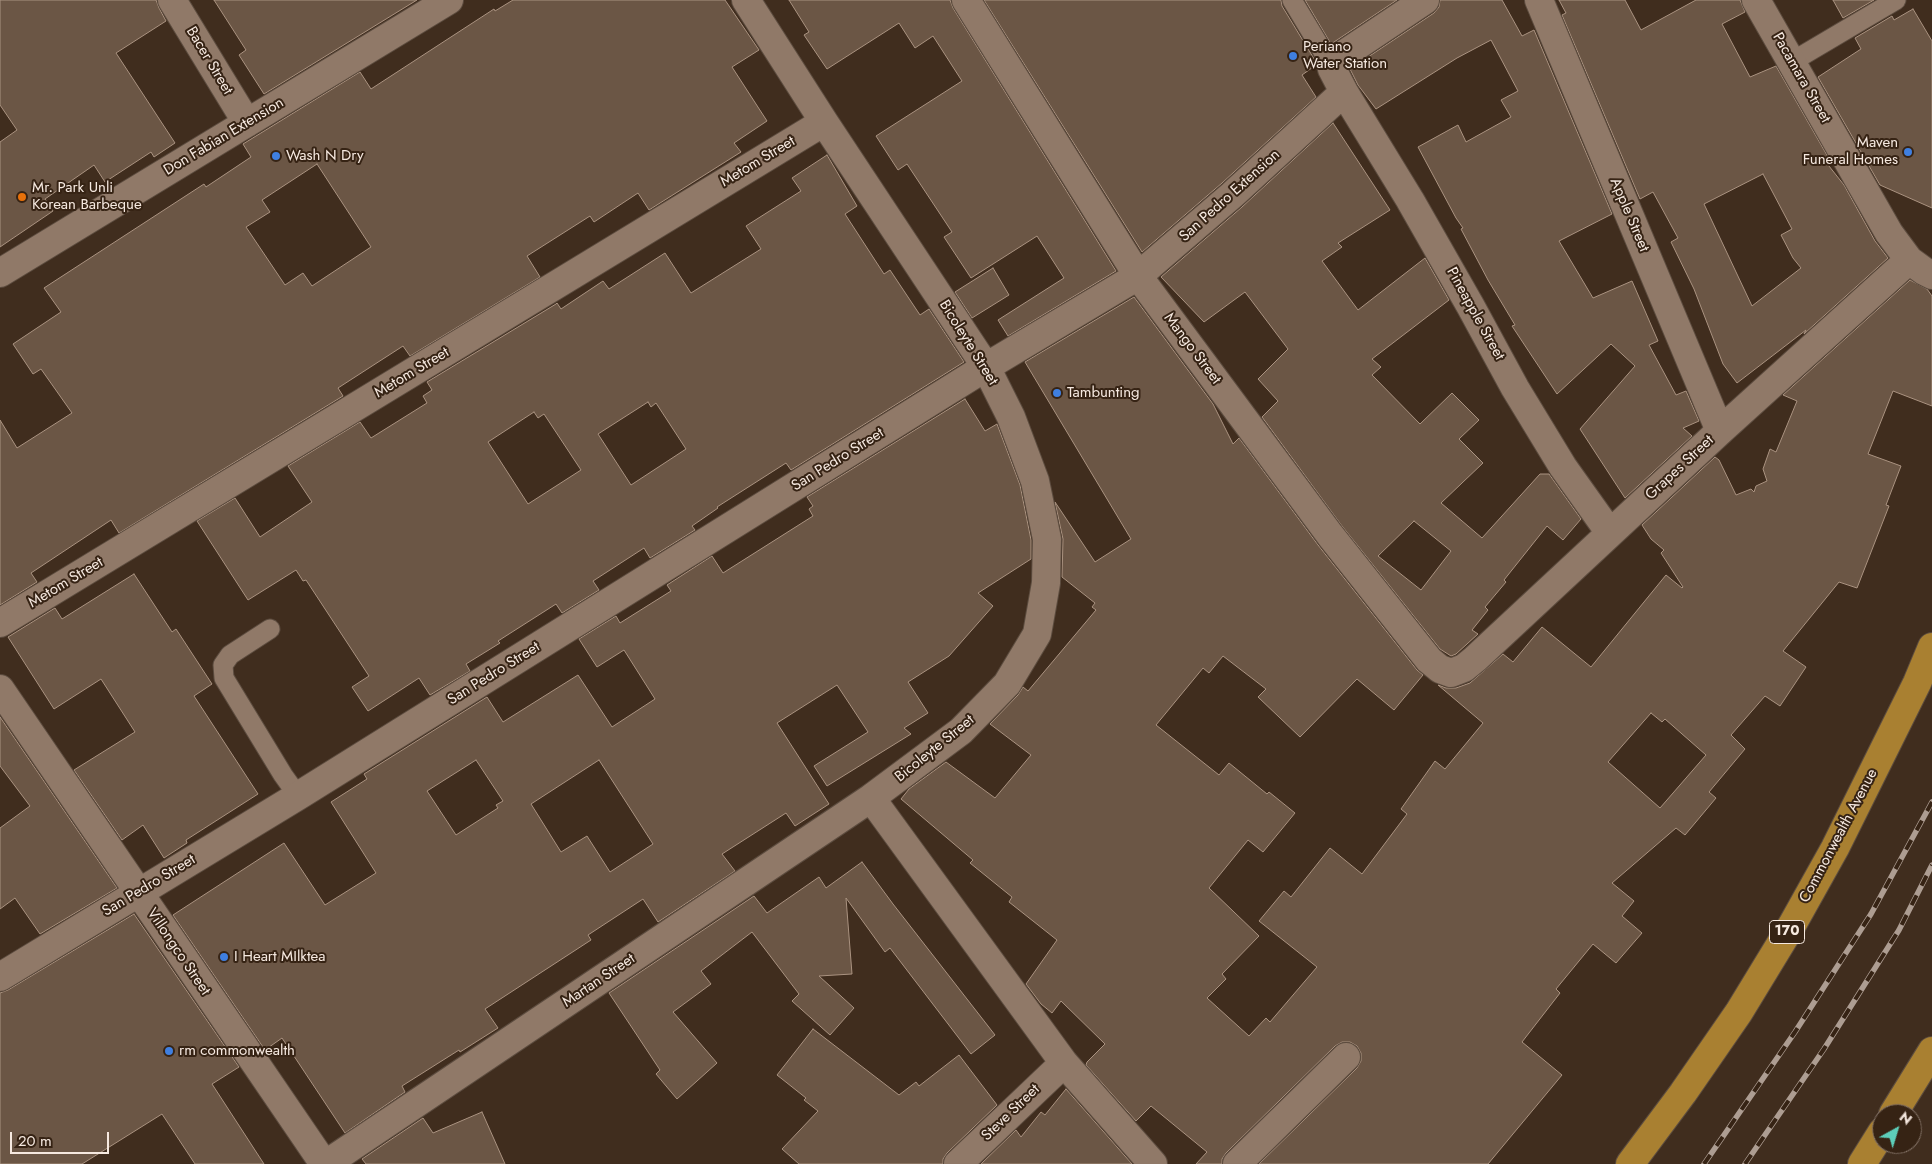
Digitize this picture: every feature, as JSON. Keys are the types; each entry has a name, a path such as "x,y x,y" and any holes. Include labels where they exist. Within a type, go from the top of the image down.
{"main road":[{"name":"Commonwealth Avenue","path":"1630,1164 1684,1093 1739,1012 1792,925 1835,848 1917,683 1932,647"},
{"path":"1899,1104 1932,1051"},
{"path":"1862,1164 1872,1148"}],"street":[{"name":"Bacer Street","path":"172,0 246,123"},
{"name":"Don Fabian Extension","path":"0,274 449,0"},
{"name":"Bicoleyte Street","path":"746,0 986,367 1011,417 1035,481 1047,539 1046,583 1037,634 1007,684 961,731 871,798"},
{"name":"Mango Street","path":"966,0 1138,276 1336,542 1429,660 1440,669 1451,672"},
{"path":"1344,92 1331,65 1425,0"},
{"name":"Apple Street","path":"1539,0 1720,431"},
{"name":"Pacamara Street","path":"1756,0 1793,61 1889,233 1909,260 1924,272 1932,275"},
{"name":"San Pedro Extension","path":"986,367 1138,276 1232,195 1344,92"},
{"name":"Pineapple Street","path":"1344,92 1410,200 1520,396 1563,467 1610,533"},
{"name":"Metom Street","path":"0,623 824,122"},
{"name":"Grapes Street","path":"1451,672 1464,668 1475,659 1720,431 1909,260"},
{"name":"San Pedro Street","path":"0,977 298,796 986,367"},
{"name":"Villongco Street","path":"0,689 325,1164"},
{"path":"871,798 1064,1063 1154,1164"},
{"name":"Martan Street","path":"325,1164 871,798"},
{"path":"1237,1164 1346,1057"},
{"name":"Steve Street","path":"958,1164 1064,1063"}],"lane":[{"path":"1292,0 1331,65"},
{"path":"1793,61 1896,0"},
{"path":"270,629 230,654 223,665 224,678 283,775 298,796"}],"building":[{"path":"0,0 156,0 166,21 116,53 175,143 154,157 151,152 105,182 94,165 45,199 53,211 0,247 0,142 17,130 0,105"},
{"path":"214,0 417,0 264,94 239,55 246,50"},
{"path":"513,0 725,0 759,50 732,67 767,121 734,143 741,152 649,210 638,193 594,222 590,216 527,256 540,277 410,356 403,346 338,388 343,396 119,533 111,520 31,573 37,582 0,605 0,420 17,448 72,413 41,369 33,374 13,344 61,312 44,288 204,184 206,187 251,157 243,144 360,72 371,89 494,9 495,11","holes":["317,164 371,247 312,286 303,273 285,285 246,227 270,212 262,200"]},
{"path":"789,0 950,0 953,8 1116,271 1008,336 998,320 1064,278 1037,236 971,278 944,237 952,232 907,164 898,170 876,136 962,81 933,36 915,48 899,23 827,69 804,35 809,32"},
{"path":"984,0 1281,0 1282,6 1316,62 1316,65 1302,75 1316,97 1222,183 1142,252"},
{"path":"1305,0 1397,0 1331,44"},
{"path":"1440,0 1502,0 1522,36 1534,30 1612,214 1559,241 1593,298 1632,281 1658,341 1649,345 1676,395 1686,391 1699,421 1683,428 1692,436 1625,498 1580,429 1635,366 1611,344 1557,394 1512,326 1515,325 1488,280 1461,229 1463,228 1418,147 1458,125 1466,142 1511,117 1501,100 1518,91 1491,40 1457,58 1376,109 1358,85 1350,69 1434,13 1439,7"},
{"path":"1559,0 1625,0 1641,30 1696,0 1740,0 1745,12 1722,24 1750,77 1776,66 1832,164 1825,161 1844,185 1875,241 1888,258 1804,334 1806,330 1737,383 1723,364 1694,289 1671,242 1678,238 1653,192 1640,199 1562,15 1566,13","holes":["1763,174 1792,229 1781,235 1793,258 1801,268 1752,306 1704,204"]},
{"path":"1833,0 1874,0 1843,18"},
{"path":"1913,9 1932,41 1932,208 1880,185 1818,77 1861,49 1855,38 1892,16 1894,20"},
{"path":"1333,123 1390,210 1338,243 1342,247 1322,261 1358,310 1425,258 1449,300 1372,359 1381,367 1372,375 1420,424 1452,393 1479,420 1459,439 1483,463 1441,503 1482,538 1540,474 1549,474 1581,519 1563,540 1547,526 1485,607 1488,610 1472,630 1478,634 1456,654 1451,656 1440,649 1342,526 1262,417 1278,401 1258,379 1288,349 1245,292 1204,322 1161,277 1242,207","holes":["1414,521 1451,551 1421,590 1378,556"]},
{"path":"827,155 857,206 845,214 884,274 890,270 920,315 929,309 964,362 791,470 786,463 717,507 692,526 695,530 650,558 644,548 593,581 599,590 562,613 556,604 466,664 470,671 430,695 419,678 368,711 352,687 369,676 306,580 303,581 296,570 248,600 197,521 235,498 260,537 312,502 288,466 360,422 371,438 427,403 423,396 432,390 427,382 557,303 561,309 603,281 609,289 665,253 691,293 761,249 746,226 801,191 792,178","holes":["648,402 651,407 656,403 686,449 631,485 598,434","534,412 538,418 544,414 581,470 528,504 488,442"]},
{"path":"993,268 1009,295 972,318 955,292"},
{"path":"1910,280 1927,289 1932,296 1932,406 1893,391 1868,454 1901,466 1886,505 1889,506 1857,588 1839,582 1783,651 1806,667 1780,706 1765,696 1731,735 1745,749 1709,792 1716,798 1685,835 1676,828 1612,883 1634,901 1622,916 1642,933 1616,963 1593,944 1556,989 1560,993 1522,1042 1562,1075 1488,1164 1259,1164 1357,1068 1361,1061 1361,1053 1357,1046 1350,1042 1342,1042 1335,1046 1226,1153 1222,1159 1222,1164 1196,1164 1207,1152 1151,1106 1136,1121 1086,1065 1105,1044 1061,1001 1052,1013 1041,1004 1026,984 1057,940 1009,902 1012,897 970,863 973,860 901,799 909,789 946,762 995,798 1031,755 990,724 1018,695 1023,687 1028,691 1096,610 1092,607 1095,603 1062,577 1063,539 1055,502 1095,562 1131,539 1025,362 1134,297 1213,404 1233,444 1239,438 1318,545 1417,670 1423,675 1394,710 1357,679 1300,737 1258,697 1266,689 1223,656 1209,673 1203,668 1156,725 1219,775 1229,763 1267,794 1269,792 1295,813 1263,852 1248,840 1209,888 1259,936 1222,974 1226,979 1207,998 1249,1036 1266,1018 1270,1022 1317,967 1259,921 1284,891 1291,897 1330,848 1362,874 1407,814 1401,809 1435,761 1445,769 1483,723 1438,685 1446,688 1456,688 1470,683 1503,654 1513,662 1542,627 1591,667 1666,575 1683,587 1661,553 1664,550 1651,539 1642,525 1715,457 1719,460 1736,495 1751,489 1754,492 1756,486 1767,481 1763,469 1770,449 1776,452 1797,401 1783,395","holes":["1651,713 1662,722 1665,719 1706,755 1660,808 1608,762"]},
{"path":"965,399 985,431 997,424 1020,485 1031,540 1031,559 978,593 993,606 949,656 908,682 928,713 904,728 911,734 827,786 814,766 868,732 837,685 777,723 829,804 795,826 786,813 722,854 735,871 658,922 643,899 588,935 591,940 485,1009 498,1028 402,1086 405,1092 345,1133 282,1038 265,1050 173,915 284,843 325,905 376,873 331,802 367,779 364,774 487,697 503,722 578,675 612,727 655,699 624,650 597,667 579,639 616,616 620,623 671,591 667,585 712,556 723,573 813,516 809,509 813,506 807,497","holes":["476,760 503,801 496,805 498,808 456,835 427,791","599,760 653,844 610,872 587,836 561,852 531,804"]},
{"path":"134,574 172,632 176,629 212,684 194,696 258,794 186,840 187,843 164,858 143,825 122,840 74,770 135,732 101,679 54,709 8,637 55,608 62,619"},
{"path":"0,717 117,888 40,934 15,898 0,909 0,828 30,806 0,766"},
{"path":"862,862 995,1035 971,1054 890,948 885,952 846,898 852,974 819,976 854,1008 830,1035 792,1001 799,994 752,932 701,971 711,984 673,1012 717,1063 677,1099 656,1074 660,1070 609,993 754,896 767,913 819,877 826,888"},
{"path":"134,914 239,1067 212,1084 264,1164 195,1164 162,1114 82,1164 0,1164 0,993"},
{"path":"813,1029 899,1095 916,1082 919,1086 959,1055 997,1105 947,1153 943,1159 943,1164 799,1164 782,1149 818,1111 804,1100 806,1098 777,1075"},
{"path":"1066,1089 1132,1164 981,1164 1016,1130 1021,1137 1041,1112 1045,1115"},
{"path":"482,1112 505,1164 366,1164 362,1159 423,1118 433,1133"}],"railway":[{"path":"1704,1164 1795,1032 1871,914 1932,802"},
{"path":"1745,1164 1824,1049 1899,930 1932,865"}],"place":[{"name":"Periano Water Station","path":"1293,56"},
{"name":"Maven Funeral Homes","path":"1908,152"},
{"name":"Wash N Dry","path":"276,156"},
{"name":"Mr. Park Unli Korean Barbeque","path":"22,197"},
{"name":"Tambunting","path":"1057,393"},
{"name":"I Heart MIlktea","path":"224,957"},
{"name":"rm commonwealth","path":"169,1051"}]}
